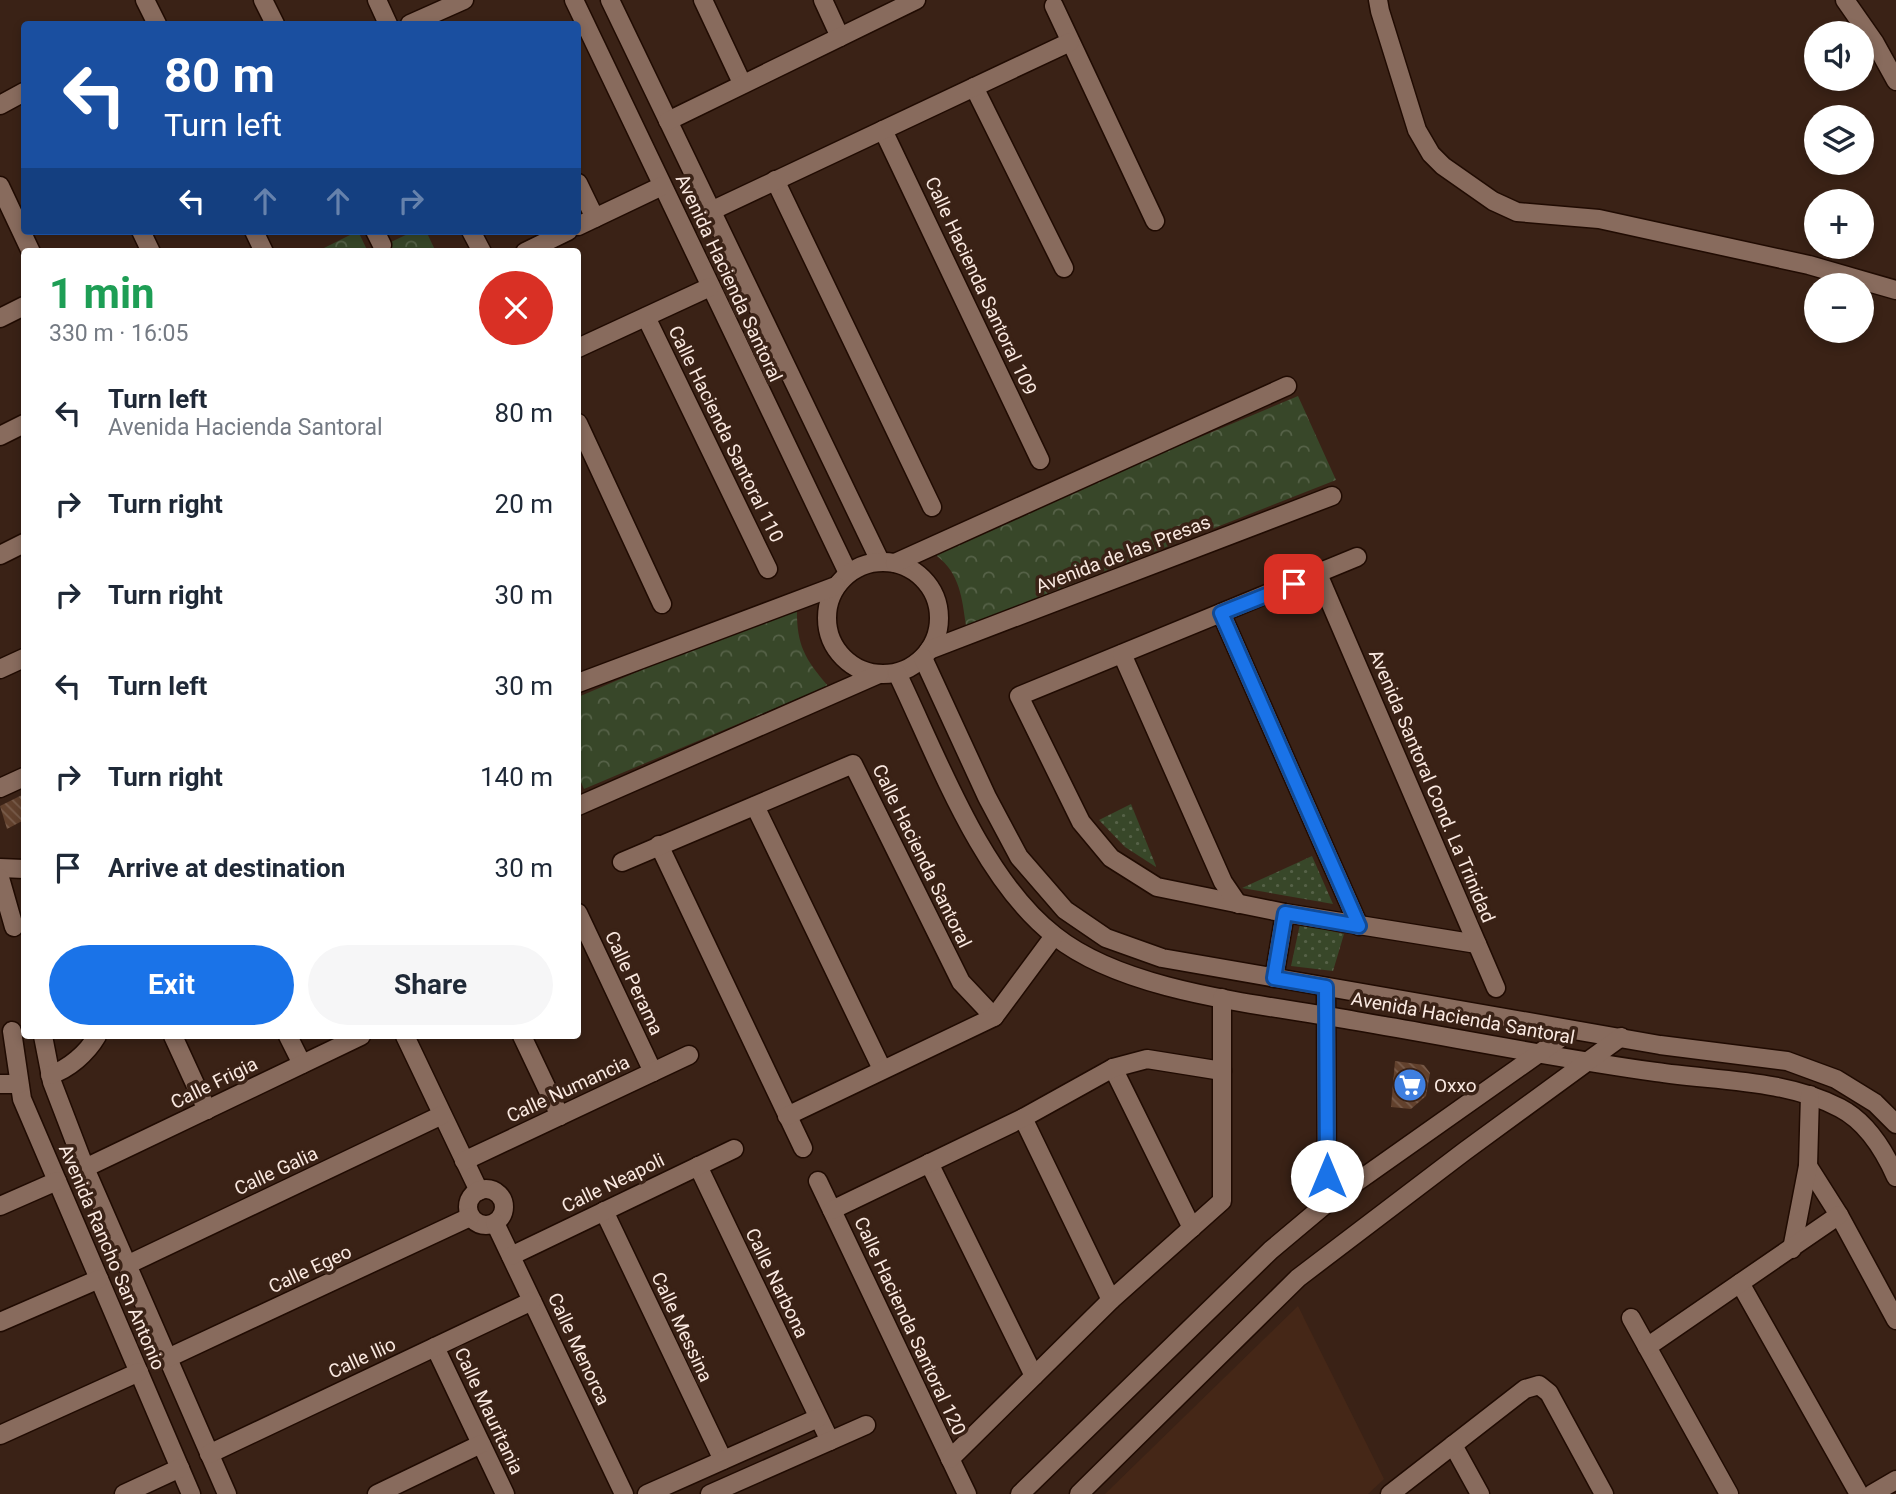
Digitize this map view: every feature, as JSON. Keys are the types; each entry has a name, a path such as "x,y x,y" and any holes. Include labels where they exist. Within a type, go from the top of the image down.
{"street":[{"path":"145,0 151,21"},
{"path":"263,0 274,21"},
{"path":"377,0 387,21"},
{"path":"417,21 464,0"},
{"name":"Avenida Hacienda Santoral","path":"574,0 765,402 842,580"},
{"path":"702,0 742,83"},
{"path":"823,0 840,37"},
{"path":"668,121 916,0"},
{"path":"1378,0 1424,144 1443,166 1493,201 1517,212 1599,219 1809,265 1896,290"},
{"path":"1845,0 1875,43 1896,80"},
{"path":"587,26 612,4"},
{"name":"Avenida Hacienda Santoral","path":"612,4 794,386 888,562"},
{"path":"1054,6 1155,221"},
{"path":"711,211 1070,42"},
{"path":"974,87 1064,268"},
{"path":"0,105 21,94"},
{"name":"Calle Hacienda Santoral 109","path":"883,130 1040,460"},
{"path":"775,180 933,507"},
{"path":"0,186 21,231"},
{"path":"581,225 662,187"},
{"path":"581,189 595,218"},
{"path":"533,248 560,235"},
{"name":"Calle Hacienda Santoral 110","path":"581,347 710,287"},
{"path":"0,318 21,308"},
{"name":"Calle Hacienda Santoral 110","path":"646,317 768,569"},
{"path":"765,402 794,386"},
{"path":"581,682 842,580 858,567 888,562 1287,386"},
{"path":"0,436 21,426"},
{"path":"581,429 662,604"},
{"name":"Avenida de las Presas","path":"926,654 1332,496"},
{"path":"0,555 21,544"},
{"name":"Avenida Santoral Cond. La Trinidad","path":"1357,557 1018,696 1082,822 1111,858 1157,887 1285,913 1477,944"},
{"path":"581,805 888,673 911,667 926,654 938,630 938,608 930,588 915,572 888,562"},
{"name":"Avenida Santoral Cond. La Trinidad","path":"1318,574 1477,944"},
{"path":"842,580 828,604 827,623 832,642 844,658 860,670 888,673"},
{"path":"1221,613 1359,926"},
{"name":"Avenida Hacienda Santoral","path":"926,654 987,797 1018,857 1065,910 1106,938 1162,958 1572,1030 1787,1061 1836,1079 1875,1103 1896,1124"},
{"path":"1122,654 1223,882 1238,904"},
{"path":"0,670 21,660"},
{"name":"Avenida Hacienda Santoral","path":"888,673 974,836 1018,899 1054,936 1080,953 1133,977 1222,998 1540,1053 1810,1095 1841,1108 1867,1128 1896,1177"},
{"name":"Calle Hacienda Santoral","path":"622,862 853,764 961,982 995,1017"},
{"path":"0,788 21,778"},
{"path":"755,806 882,1069"},
{"path":"659,845 803,1148"},
{"path":"0,867 21,869"},
{"path":"0,878 17,928"},
{"path":"1274,978 1285,913"},
{"name":"Calle Perama","path":"581,919 653,1072"},
{"path":"787,1116 995,1017 1054,936"},
{"path":"1477,944 1496,988"},
{"path":"1326,987 1327,1203"},
{"name":"Calle Hacienda Santoral 120","path":"950,1459 1111,1300 1222,1201 1222,998"},
{"path":"1020,1494 1271,1250 1327,1203 1572,1030"},
{"name":"Avenida Rancho San Antonio","path":"8,1031 22,1099 191,1494"},
{"path":"1079,1494 1298,1279 1621,1037"},
{"name":"Avenida Rancho San Antonio","path":"44,1039 50,1075 85,1168 227,1494"},
{"path":"50,1075 62,1071 91,1047 95,1039"},
{"path":"174,1039 206,1110"},
{"path":"290,1039 302,1064"},
{"name":"Calle Frigia","path":"85,1168 355,1039"},
{"path":"406,1039 479,1191"},
{"path":"523,1039 560,1116"},
{"name":"Calle Numancia","path":"464,1161 689,1055"},
{"name":"Calle Hacienda Santoral 120","path":"832,1210 1023,1118 1113,1068 1147,1059 1222,1070"},
{"path":"1113,1068 1192,1228"},
{"path":"0,1084 19,1084"},
{"path":"1792,1249 1808,1166 1810,1095"},
{"name":"Calle Galia","path":"127,1265 442,1115"},
{"path":"1023,1118 1111,1300"},
{"name":"Calle Neapoli","path":"511,1256 734,1149"},
{"path":"929,1163 1034,1376"},
{"name":"Calle Narbona","path":"698,1166 830,1441"},
{"path":"1808,1166 1839,1215 1896,1320"},
{"path":"0,1206 57,1181"},
{"name":"Calle Hacienda Santoral 120","path":"818,1181 967,1494"},
{"path":"491,1190 500,1196 504,1208 500,1219 495,1223 479,1224 470,1217 468,1202 479,1191 491,1190"},
{"name":"Calle Messina","path":"604,1211 723,1460"},
{"path":"1647,1347 1839,1215"},
{"name":"Calle Egeo","path":"168,1358 470,1217"},
{"name":"Calle Menorca","path":"495,1223 624,1494"},
{"path":"0,1322 99,1279"},
{"path":"1740,1283 1859,1494"},
{"name":"Calle Ilio","path":"209,1454 532,1301"},
{"path":"1631,1318 1729,1494"},
{"name":"Calle Mauritania","path":"435,1347 505,1494"},
{"path":"0,1435 139,1372"},
{"path":"1390,1494 1525,1389 1539,1385 1549,1393 1604,1494"},
{"path":"647,1494 818,1418"},
{"path":"710,1494 866,1425"},
{"path":"377,1494 481,1444"},
{"path":"1453,1445 1480,1494"},
{"path":"124,1494 180,1468"},
{"path":"1872,1494 1896,1480"}],"shaded area":[{"path":"1298,1306 1384,1479 1368,1494 1105,1494"}],"green space":[{"path":"350,235 360,235 366,248 324,248"},
{"path":"406,235 428,235 434,248 378,248"},
{"path":"1298,396 1336,480 966,626 959,587 951,571 937,556 937,547"},
{"path":"797,604 798,629 803,649 828,686 584,789 581,782 581,696"},
{"path":"1131,804 1156,867 1125,847 1099,820"},
{"path":"1312,856 1333,904 1242,888"},
{"path":"1300,924 1344,934 1333,971 1291,966"}],"building":[{"path":"21,796 21,822 7,829 0,806"},
{"name":"Oxxo","path":"1395,1061 1424,1065 1430,1073 1426,1096 1411,1109 1391,1107"}],"place":[{"name":"Oxxo","path":"1410,1085"}],"route":[{"path":"1294,584 1221,613 1359,926 1285,913 1274,978 1326,987 1327,1176"}]}
